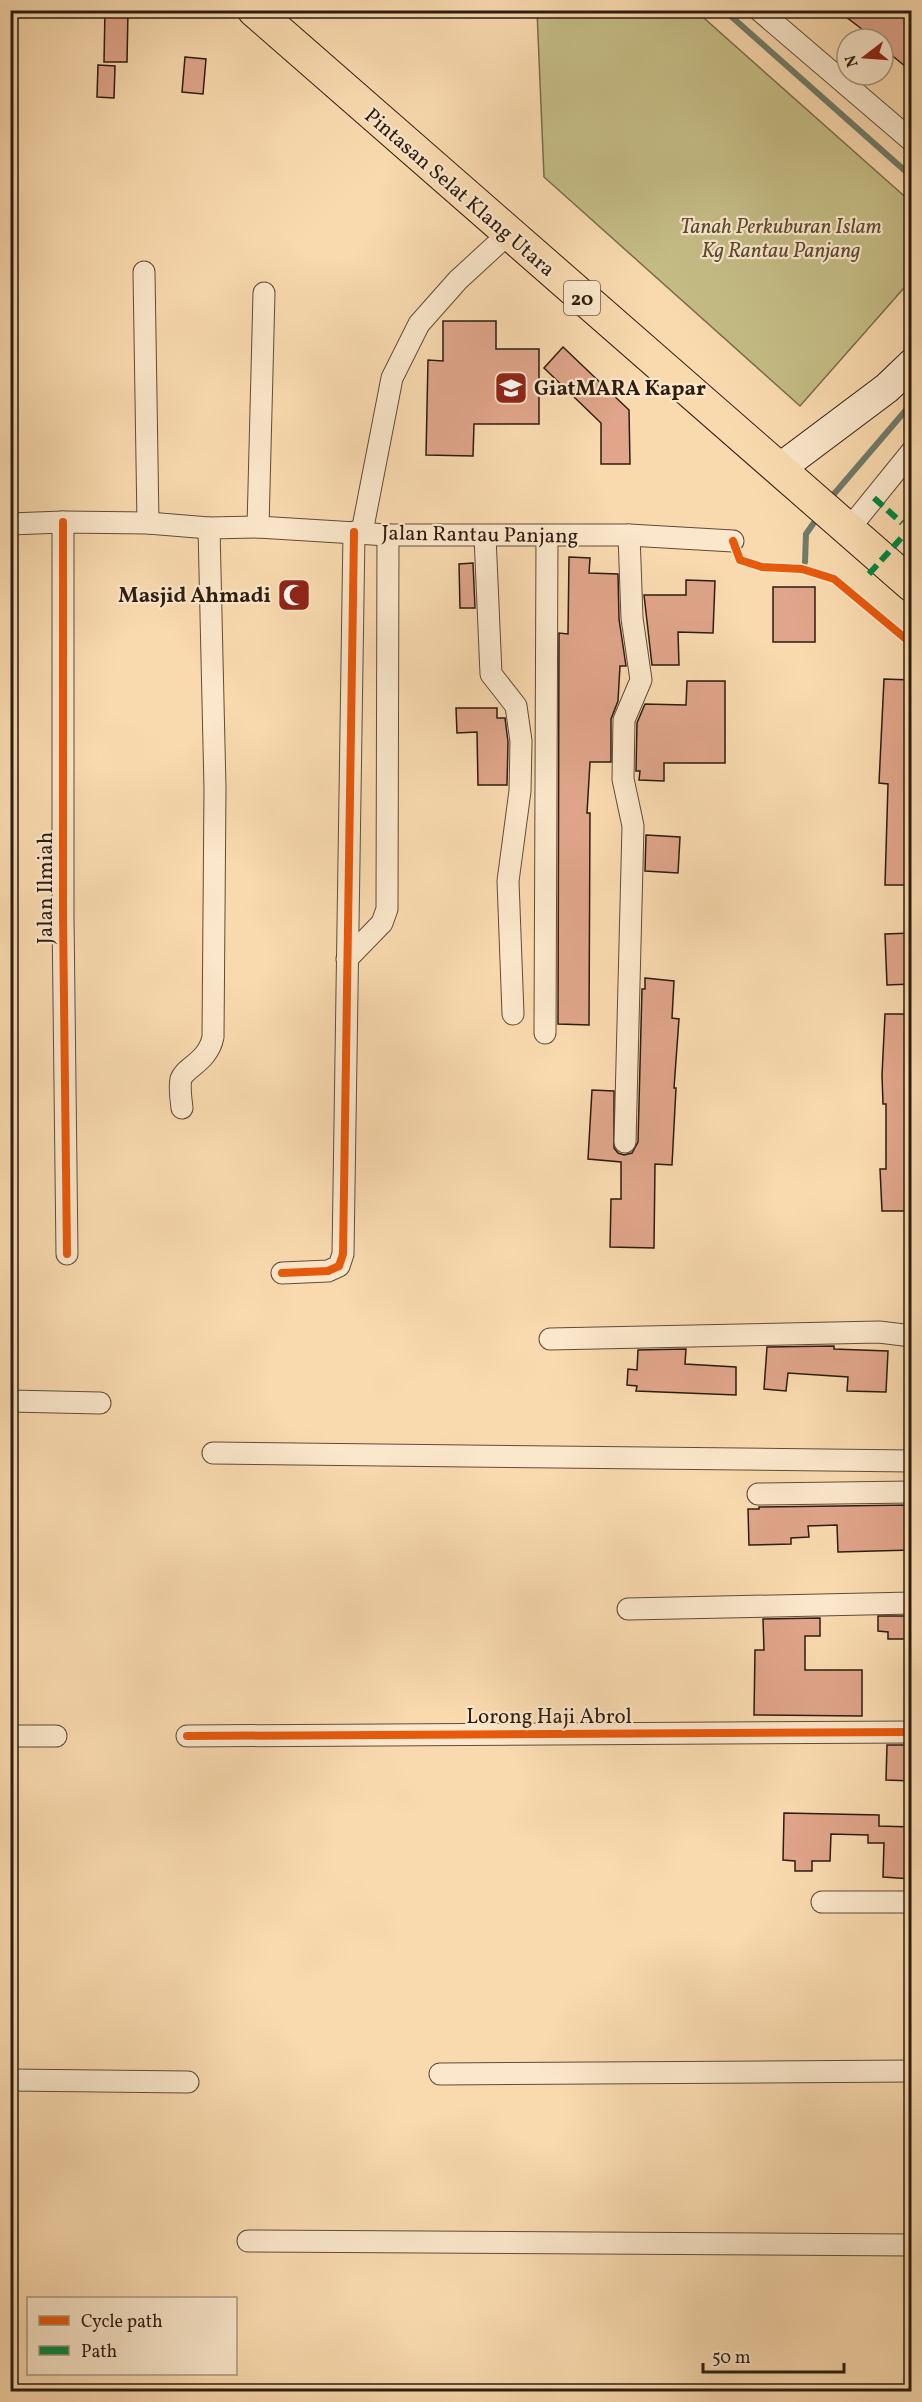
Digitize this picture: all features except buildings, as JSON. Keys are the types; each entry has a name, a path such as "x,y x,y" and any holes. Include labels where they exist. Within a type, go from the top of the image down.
{"highway":[{"name":"Pintasan Selat Klang Utara","path":"254,10 912,585"}],"street":[{"path":"759,10 912,141"},
{"path":"282,1273 328,1271 339,1266 343,1254 347,959 358,532 392,378 419,324 458,280 508,234"},
{"path":"144,272 148,523"},
{"path":"258,527 264,293"},
{"path":"779,469 887,388 912,364"},
{"path":"848,530 912,451"},
{"name":"Jalan Ilmiah","path":"63,522 63,916 68,1254"},
{"name":"Jalan Rantau Panjang","path":"10,524 148,523 209,528 258,527 388,535 546,537 629,535 733,541"},
{"path":"182,1108 181,1080 183,1074 207,1054 213,1037 215,788 209,528"},
{"path":"347,959 382,923 387,909 388,535"},
{"path":"626,1142 633,826 623,779 624,720 642,680 632,618 629,535"},
{"path":"485,536 491,674 516,706 521,741 520,791 508,881 513,1014"},
{"path":"545,1034 546,537"},
{"path":"550,1339 879,1332 912,1336"},
{"path":"10,1401 100,1403"},
{"path":"213,1453 912,1461"},
{"path":"758,1494 912,1492"},
{"path":"628,1609 912,1603"},
{"name":"Lorong Haji Abrol","path":"187,1736 912,1732"},
{"path":"10,1736 56,1736"},
{"path":"822,1902 912,1902"},
{"path":"440,2074 912,2070"},
{"path":"10,2080 188,2082"},
{"path":"248,2241 912,2245"}],"green space":[{"name":"Tanah Perkuburan Islam Kg Rantau Panjang","path":"537,11 696,11 911,202 911,280 800,406 544,177"}],"waterway":[{"path":"724,10 912,177"},
{"path":"834,494 912,403"},
{"path":"805,562 806,534 813,524"}],"marked path":[{"path":"874,498 902,523"},
{"path":"869,574 903,536"}],"cycle path":[{"path":"63,522 63,916 67,1254"},
{"path":"282,1273 328,1271 339,1266 343,1254 354,532"},
{"path":"733,541 740,560 762,567 802,569 834,579 912,644"},
{"path":"187,1736 912,1732"}],"place":[{"name":"GiatMARA Kapar","path":"511,388"},
{"name":"Masjid Ahmadi","path":"294,595"}]}
